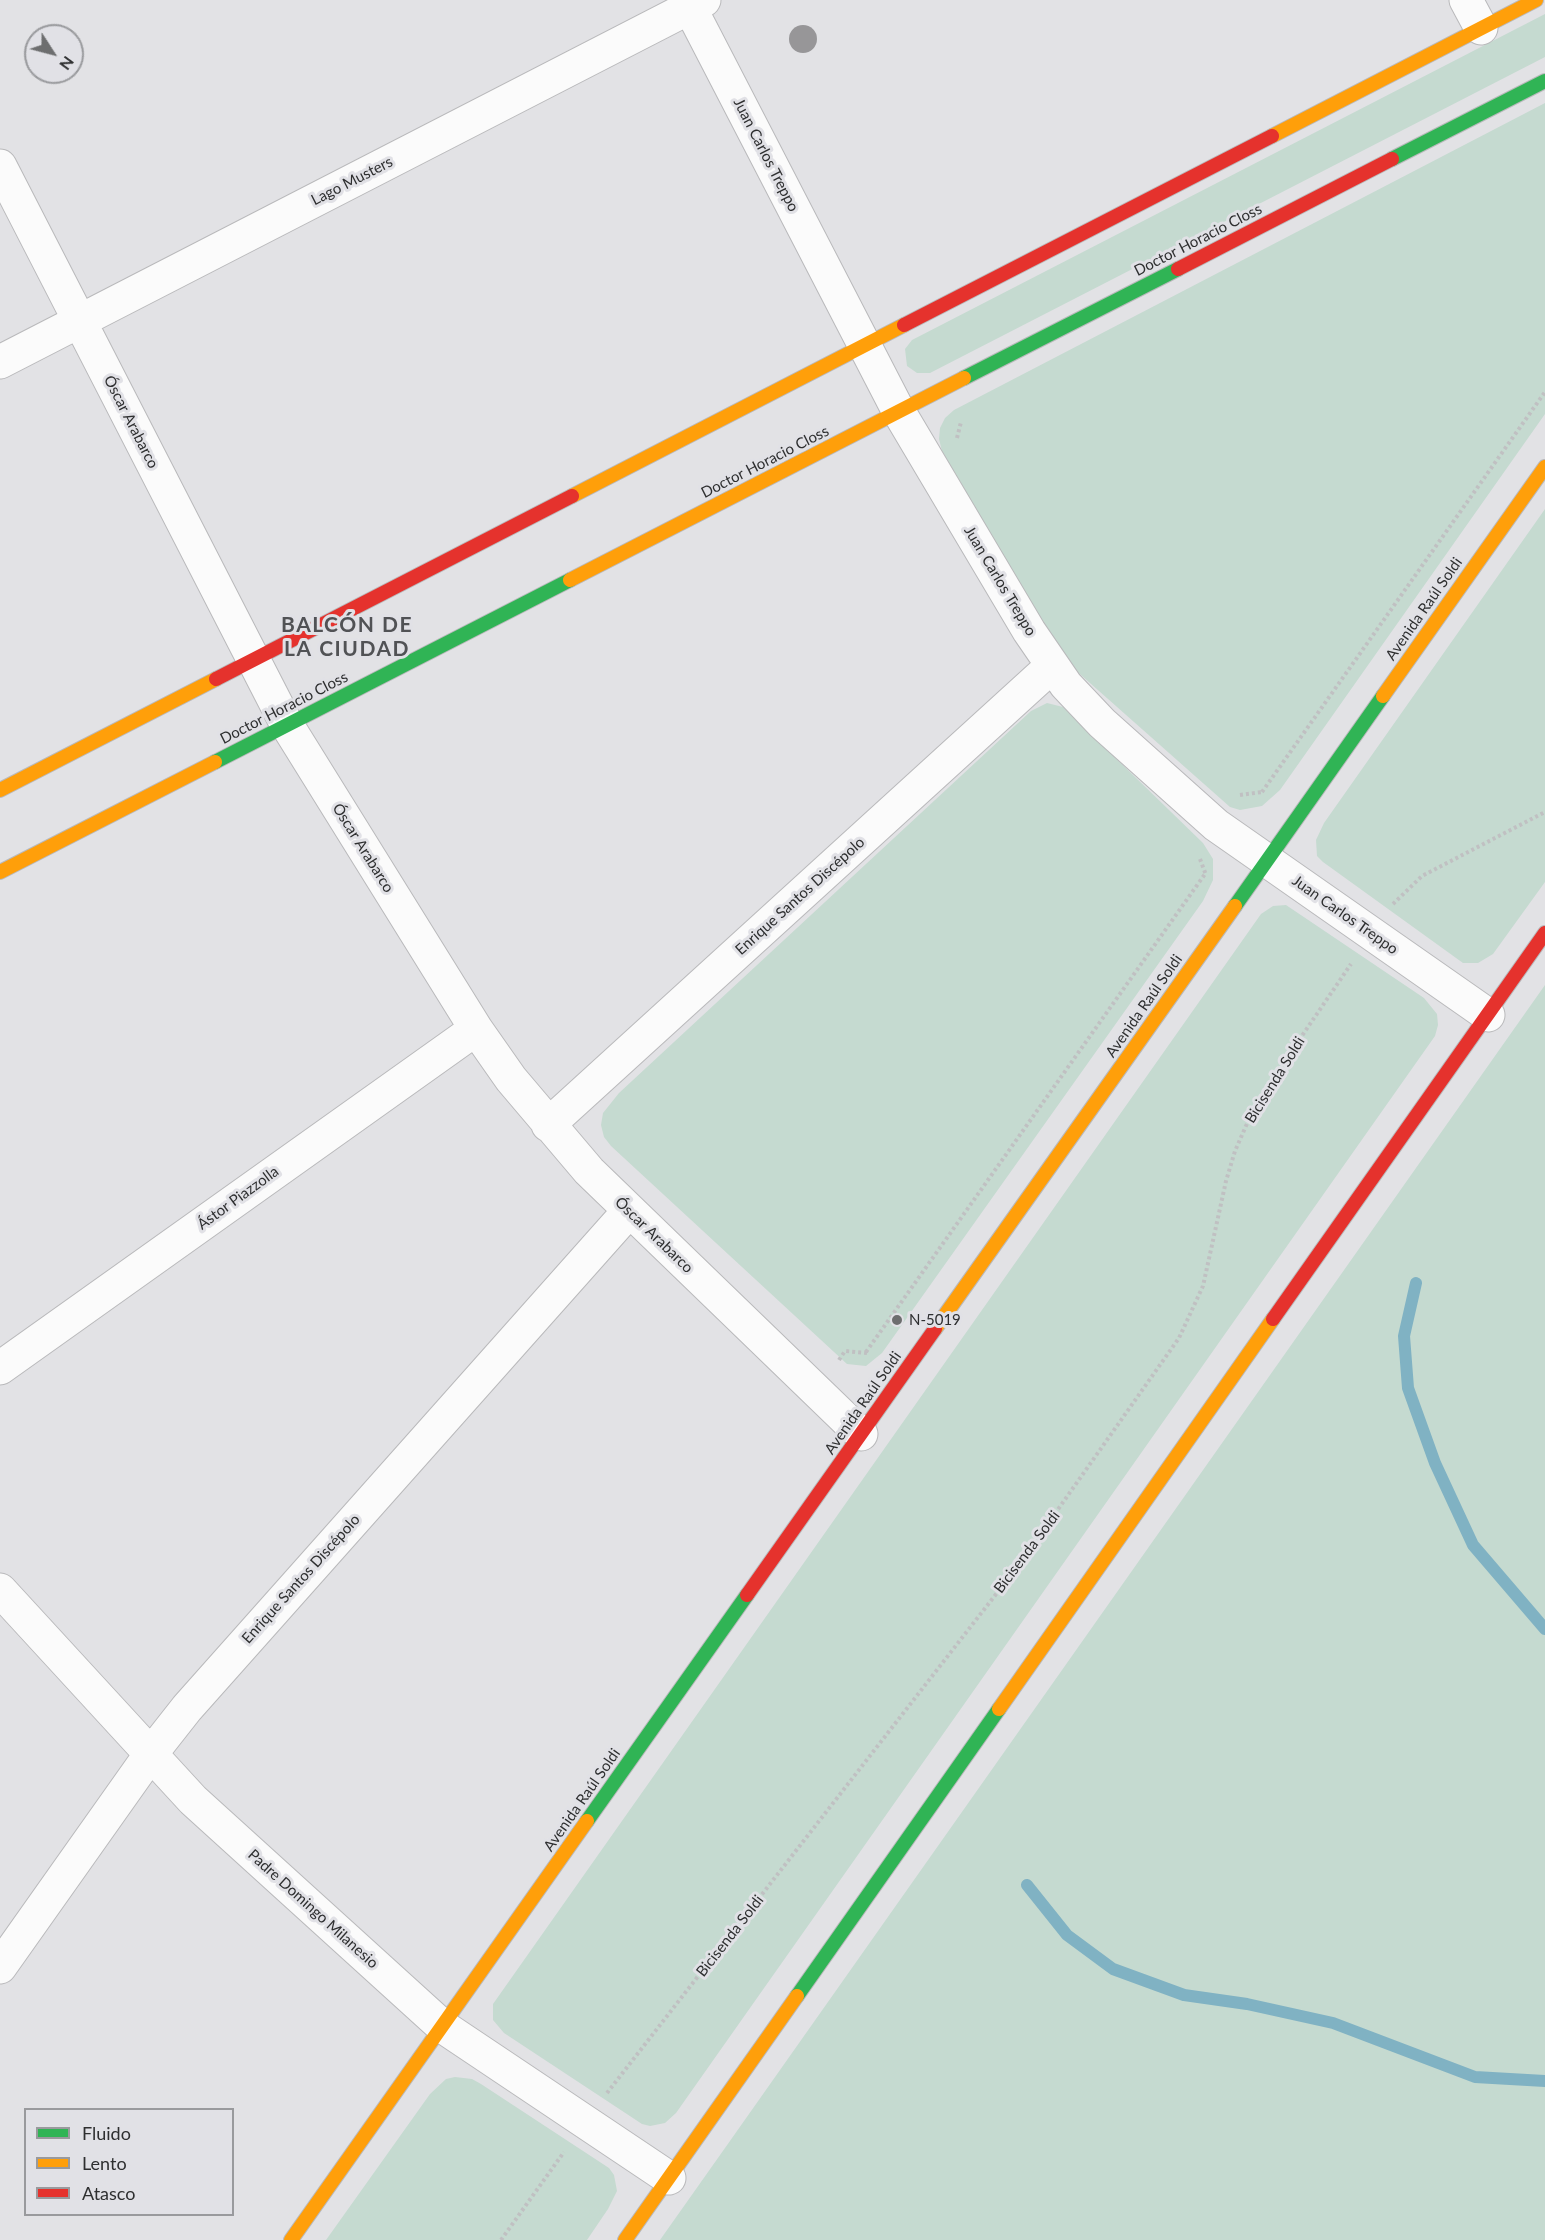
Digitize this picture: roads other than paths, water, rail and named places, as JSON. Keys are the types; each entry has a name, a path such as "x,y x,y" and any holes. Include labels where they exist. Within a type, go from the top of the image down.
{"main road":[{"path":"0,790 864,345 1473,14 1536,0"},
{"name":"Doctor Horacio Closs","path":"0,872 1545,81"},
{"name":"Avenida Raúl Soldi","path":"291,2240 1545,467"},
{"path":"625,2240 1545,933"}],"street":[{"name":"Lago Musters","path":"0,362 693,2"},
{"name":"Juan Carlos Treppo","path":"693,2 899,412 1052,666 1082,703 1216,825 1488,1015"},
{"name":"Óscar Arabarco","path":"0,166 287,725 476,1029 511,1079 548,1125 628,1211 861,1434"},
{"name":"Enrique Santos Discépolo","path":"548,1125 1052,666"},
{"name":"Ástor Piazzolla","path":"0,1368 476,1029"},
{"name":"Enrique Santos Discépolo","path":"0,1967 150,1755 201,1691 628,1211"},
{"name":"Padre Domingo Milanesio","path":"0,1590 193,1800 442,2026 669,2178"}],"waterway":[{"path":"1416,1283 1404,1336 1408,1388 1435,1463 1473,1545 1545,1629"},
{"path":"1027,1885 1067,1935 1113,1969 1184,1995 1247,2004 1333,2023 1475,2077 1545,2081"}],"place":[{"name":"N-5019","path":"897,1320"}],"district":[{"name":"BALCÓN DE LA CIUDAD","path":"347,637"}]}
